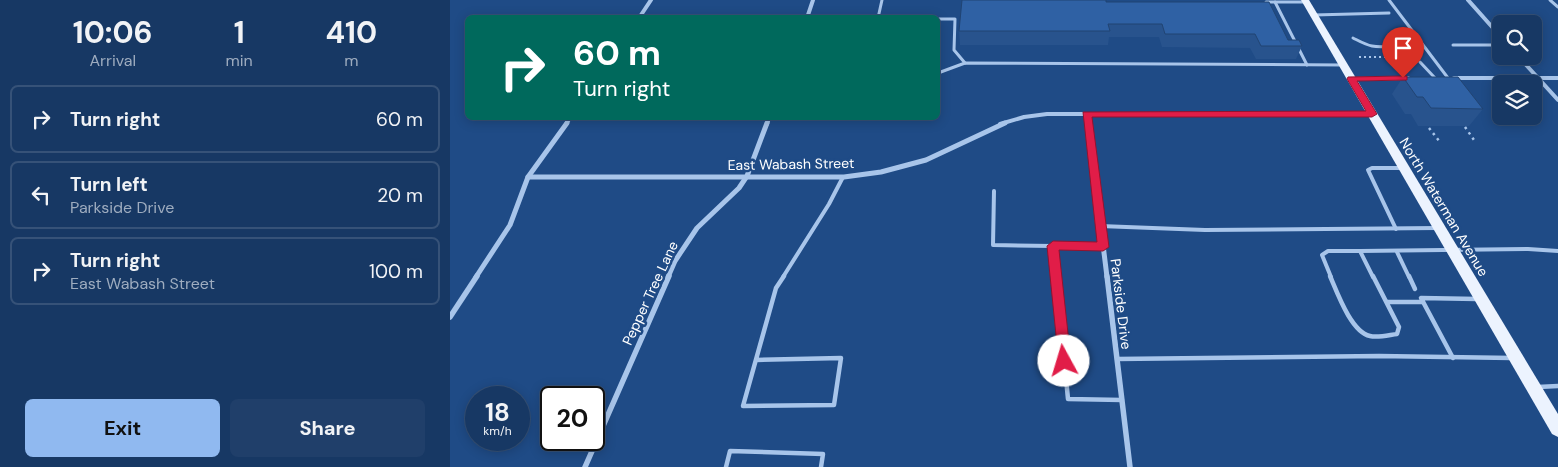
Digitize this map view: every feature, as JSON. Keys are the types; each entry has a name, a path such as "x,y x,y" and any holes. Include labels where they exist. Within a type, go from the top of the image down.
{"main road":[{"name":"North Waterman Avenue","path":"1306,1 1558,429"}],"street":[{"path":"641,15 652,0"},
{"path":"808,15 813,0"},
{"path":"1468,0 1492,27"},
{"path":"1526,65 1535,75"},
{"path":"1351,79 1417,78"},
{"path":"1426,78 1492,78"},
{"path":"1542,78 1558,78"},
{"path":"1542,82 1558,100"},
{"name":"East Wabash Street","path":"528,177 843,177 881,172 926,160 977,134 1024,117 1047,114 1372,114"},
{"name":"Parkside Drive","path":"1087,114 1130,467"},
{"path":"450,317 510,224 528,177 569,120"},
{"name":"Pepper Tree Lane","path":"585,467 675,260 697,228 739,188 747,176 768,120"}],"lane":[{"path":"879,15 882,0"},
{"path":"1389,0 1448,78"},
{"path":"1550,0 1558,7"},
{"path":"1257,2 1306,1"},
{"path":"1275,2 1307,65"},
{"path":"1314,15 1389,13"},
{"path":"940,19 955,19 954,50 964,63"},
{"path":"1353,38 1372,46 1401,47 1409,53 1410,56 1404,59 1391,62"},
{"path":"1453,45 1492,45"},
{"path":"1420,62 1434,78"},
{"path":"940,72 964,63 1343,65"},
{"path":"1396,229 1369,180 1368,170 1404,168"},
{"path":"756,360 841,358 834,405 743,406 776,288 829,204 843,177"},
{"path":"994,191 993,246 1103,247"},
{"path":"1100,226 1205,230 1439,228"},
{"path":"1053,246 1068,400 1122,400"},
{"path":"1360,252 1398,321 1399,327 1397,334 1368,336 1361,331 1346,311 1322,255 1328,251 1397,252 1452,249 1549,249 1558,251"},
{"path":"1397,252 1415,289"},
{"path":"1453,358 1421,298 1481,299"},
{"path":"1387,302 1423,302"},
{"path":"1117,359 1379,356 1516,358"},
{"path":"1533,387 1558,386"},
{"path":"726,467 730,451 823,454 821,467"}],"path":[{"path":"1429,128 1440,142"},
{"path":"1465,128 1474,140"}],"building":[{"path":"962,0 1269,2 1288,40 1299,40 1302,46 1261,46 1255,34 1165,34 1162,24 1108,24 1110,31 959,31"},
{"path":"1403,77 1458,77 1483,109 1431,108 1423,97 1417,97"}],"route":[{"path":"1064,361 1053,246 1103,247 1087,114 1372,114 1351,79 1403,78"}]}
